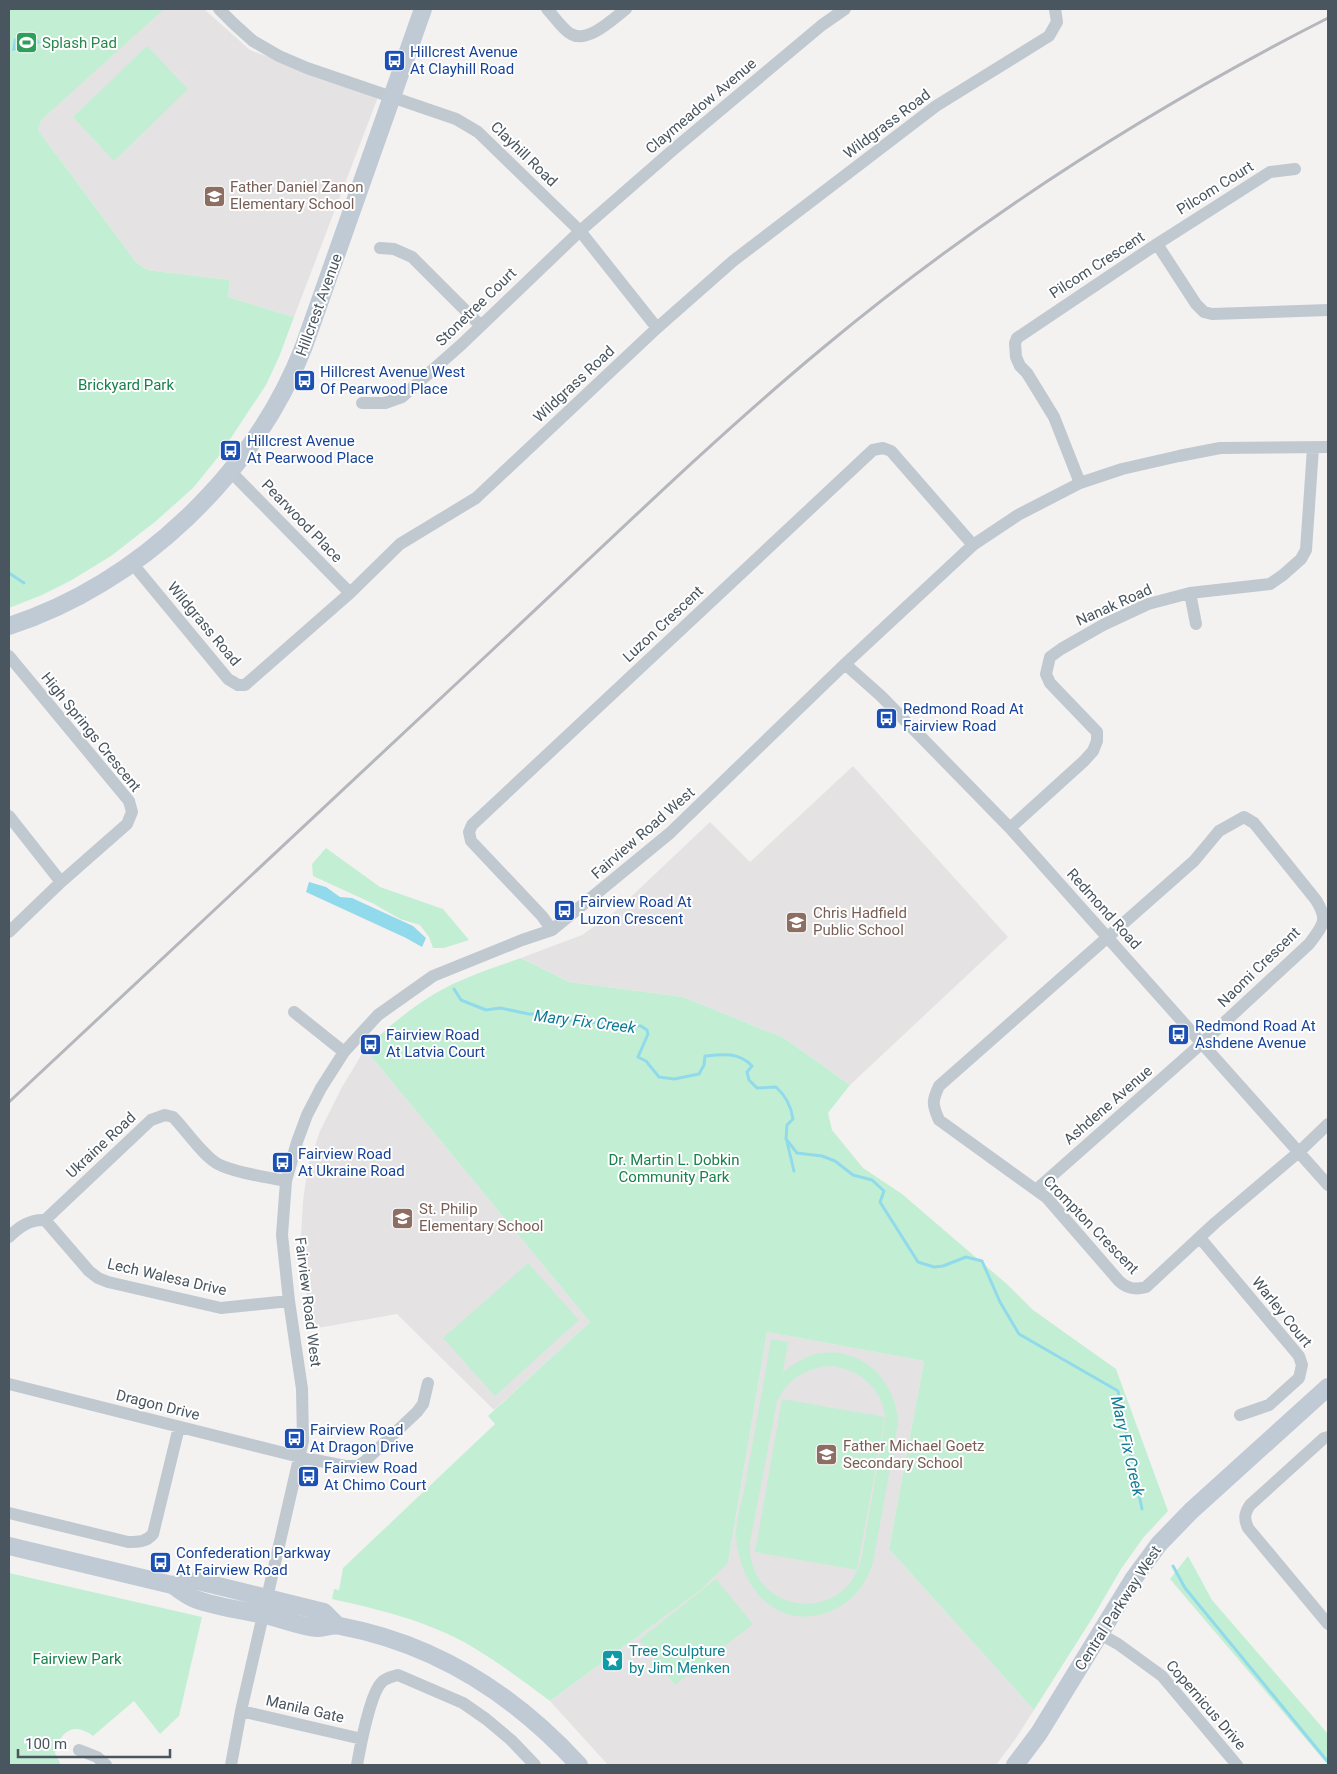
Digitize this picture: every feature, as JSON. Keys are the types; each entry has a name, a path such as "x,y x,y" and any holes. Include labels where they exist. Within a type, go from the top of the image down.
{"street":[{"name":"Clayhill Road","path":"219,9 232,23 253,40 279,56 307,68 456,119 478,132 580,231 657,328"},
{"name":"Hillcrest Avenue","path":"9,626 44,613 78,596 132,563 185,519 231,472 269,417 297,364 320,305 424,9"},
{"path":"547,9 564,29 571,34 585,36 596,31 626,9"},
{"name":"Claymeadow Avenue","path":"580,231 681,143 815,31 845,9"},
{"name":"Wildgrass Road","path":"132,563 228,680 238,685 245,685 250,682 350,593 400,544 476,498 657,328 734,261 936,106 1049,36 1057,22 1055,9"},
{"name":"Pilcom Court","path":"1157,244 1270,172 1295,169"},
{"name":"Stonetree Court","path":"362,403 385,403 402,396 462,344 580,231"},
{"name":"Pilcom Crescent","path":"1080,483 1054,417 1016,358 1015,344 1017,338 1021,335 1157,244 1196,304 1204,312 1212,314 1328,310"},
{"path":"380,248 394,249 412,257 480,325"},
{"name":"Fairview Road West","path":"231,1765 241,1712 303,1441 302,1389 289,1301 282,1235 286,1181 297,1142 308,1115 321,1088 344,1052 378,1015 433,976 552,930 670,834 845,664 973,545 1018,515 1080,483 1122,469 1220,448 1328,447"},
{"name":"Luzon Crescent","path":"552,930 542,916 471,841 469,832 472,825 874,450 883,448 891,451 973,545"},
{"name":"Nanak Road","path":"1010,828 1084,761 1093,751 1097,741 1097,732 1090,723 1050,683 1046,674 1050,657 1110,621 1148,604 1190,594 1270,584 1283,575 1301,559 1306,550 1312,448"},
{"name":"Pearwood Place","path":"231,472 350,593"},
{"path":"1190,594 1196,624"},
{"name":"High Springs Crescent","path":"9,656 129,801 132,812 127,824 61,882 9,932"},
{"name":"Redmond Road","path":"845,664 880,696 1010,828 1201,1044 1300,1151 1328,1185"},
{"path":"9,816 61,882"},
{"name":"Naomi Crescent","path":"1108,937 1194,861 1219,831 1244,817 1254,823 1316,900 1322,910 1324,919 1309,944 1201,1044"},
{"name":"Crompton Crescent","path":"1108,937 939,1086 933,1100 934,1110 940,1120 1047,1198 1125,1287 1137,1290 1146,1287 1328,1124"},
{"path":"294,1012 344,1052"},
{"name":"Ashdene Avenue","path":"1037,1189 1201,1044"},
{"name":"Ukraine Road","path":"45,1220 151,1120 165,1115 173,1117 208,1156 218,1164 231,1169 286,1181"},
{"path":"9,1237 29,1222 38,1219 45,1220"},
{"name":"Lech Walesa Drive","path":"45,1220 90,1271 98,1278 108,1282 221,1308 289,1301"},
{"name":"Warley Court","path":"1200,1238 1299,1356 1302,1365 1299,1378 1269,1405 1240,1415"},
{"name":"Dragon Drive","path":"9,1384 300,1457 345,1466 358,1466 418,1412 423,1404 428,1383"},
{"name":"Central Parkway West","path":"1015,1765 1044,1725 1134,1578 1159,1544 1191,1510 1328,1387"},
{"path":"9,1513 128,1542 143,1542 149,1539 153,1534 179,1427"},
{"path":"1328,1437 1324,1438 1250,1505 1244,1519 1248,1528 1328,1624"},
{"path":"9,1546 172,1585 194,1598 265,1606 318,1628 337,1625 387,1637 432,1654 476,1679 519,1707 555,1739 579,1765"},
{"name":"Copernicus Drive","path":"1100,1634 1118,1644 1162,1676 1237,1765"},
{"path":"357,1765 362,1738 376,1689 388,1678 398,1676 463,1703 511,1740 535,1765"},
{"name":"Manila Gate","path":"241,1712 362,1738"},
{"path":"79,1750 97,1757 106,1765"}],"shaded area":[{"name":"Father Daniel Zanon Elementary School","path":"156,9 204,9 250,50 378,97 294,317 228,297 230,280 147,270 136,262 38,130 40,120"},
{"name":"Chris Hadfield Public School","path":"853,766 1008,937 850,1085 784,1038 683,997 569,982 521,958 582,935 617,910 710,822 750,862"},
{"name":"St. Philip Elementary School","path":"365,1049 590,1322 494,1410 397,1314 312,1329 303,1273 301,1235 308,1166 320,1131 342,1087"},
{"name":"Father Michael Goetz Secondary School","path":"767,1332 924,1361 889,1549 1034,1710 996,1765 608,1765 550,1701 702,1589 728,1563"}],"green space":[{"name":"Brickyard Park","path":"9,9 164,9 41,120 38,130 136,262 147,270 230,280 228,297 294,317 266,385 219,456 193,488 156,521 111,556 70,581 9,608"},
{"path":"147,46 188,89 114,161 73,117"},
{"path":"326,848 380,887 443,909 469,940 444,948 433,948 429,937 420,925 400,919 374,904 313,876 312,864"},
{"name":"Dr. Martin L. Dobkin Community Park","path":"521,958 569,982 683,997 784,1038 850,1085 828,1113 832,1130 863,1168 902,1194 1008,1285 1033,1310 1116,1369 1168,1511 1143,1538 1121,1569 1034,1710 889,1549 924,1361 767,1332 728,1563 702,1589 550,1701 486,1655 448,1634 399,1616 332,1599 334,1589 339,1590 343,1568 495,1424 488,1416 590,1322 365,1049 396,1021 442,989 463,979"},
{"path":"528,1263 579,1320 495,1396 443,1338"},
{"path":"771,1339 788,1342 783,1372 797,1362 812,1355 845,1354 859,1359 882,1379 896,1407 898,1423 874,1558 868,1576 858,1592 844,1604 826,1613 807,1617 791,1615 776,1609 763,1600 744,1572 736,1538","holes":["823,1367 842,1368 868,1382 879,1397 885,1417 862,1555 853,1578 838,1594 819,1602 799,1603 780,1597 764,1585 753,1567 750,1542 777,1402 792,1381 806,1372"]},
{"path":"782,1399 885,1417 856,1570 755,1552"},
{"path":"1188,1556 1212,1600 1328,1734 1328,1765 1170,1579"},
{"name":"Fairview Park","path":"9,1573 202,1617 179,1716 160,1734 134,1701 93,1736 79,1729 68,1731 64,1734 55,1753 61,1765 9,1765"},
{"path":"716,1579 753,1624 675,1685 639,1640"}],"water":[{"name":"Splash Pad","path":"22,33 33,35 40,43 12,51 14,39"},
{"path":"309,882 326,887 340,897 352,898 413,926 426,938 422,947 306,892"}],"waterway":[{"name":"Mary Fix Creek","path":"9,573 24,583"},
{"name":"Mary Fix Creek","path":"454,989 461,1000 486,1010 500,1008 529,1014 542,1014 560,1020 641,1026 647,1030 648,1034 638,1057 646,1061 659,1077 674,1079 699,1074 704,1065 705,1056 730,1055 747,1061 752,1066 747,1072 749,1080 757,1088 776,1087 787,1101 793,1119 787,1125 786,1139 797,1153 822,1156 835,1161 853,1175 872,1180 884,1191 880,1202 918,1262 934,1267 943,1266 966,1257 982,1261 1000,1302 1019,1334 1118,1391 1142,1509"},
{"path":"787,1142 794,1171"},
{"name":"Mary Fix Creek","path":"1173,1566 1185,1588 1328,1762"}],"railway":[{"path":"9,1102 654,498 738,421 824,347 943,254 1067,168 1196,90 1328,18"}],"place":[{"name":"Splash Pad","path":"26,43"},
{"name":"Hillcrest Avenue At Clayhill Road","path":"394,61"},
{"name":"Father Daniel Zanon Elementary School","path":"214,196"},
{"name":"Hillcrest Avenue West Of Pearwood Place","path":"304,381"},
{"name":"Hillcrest Avenue At Pearwood Place","path":"231,450"},
{"name":"Redmond Road At Fairview Road","path":"887,718"},
{"name":"Fairview Road At Luzon Crescent","path":"564,911"},
{"name":"Chris Hadfield Public School","path":"797,922"},
{"name":"Redmond Road At Ashdene Avenue","path":"1179,1035"},
{"name":"Fairview Road At Latvia Court","path":"370,1044"},
{"name":"Fairview Road At Ukraine Road","path":"282,1163"},
{"name":"St. Philip Elementary School","path":"403,1218"},
{"name":"Fairview Road At Dragon Drive","path":"294,1439"},
{"name":"Father Michael Goetz Secondary School","path":"827,1455"},
{"name":"Fairview Road At Chimo Court","path":"308,1477"},
{"name":"Confederation Parkway At Fairview Road","path":"160,1562"},
{"name":"Tree Sculpture by Jim Menken","path":"613,1660"}]}
